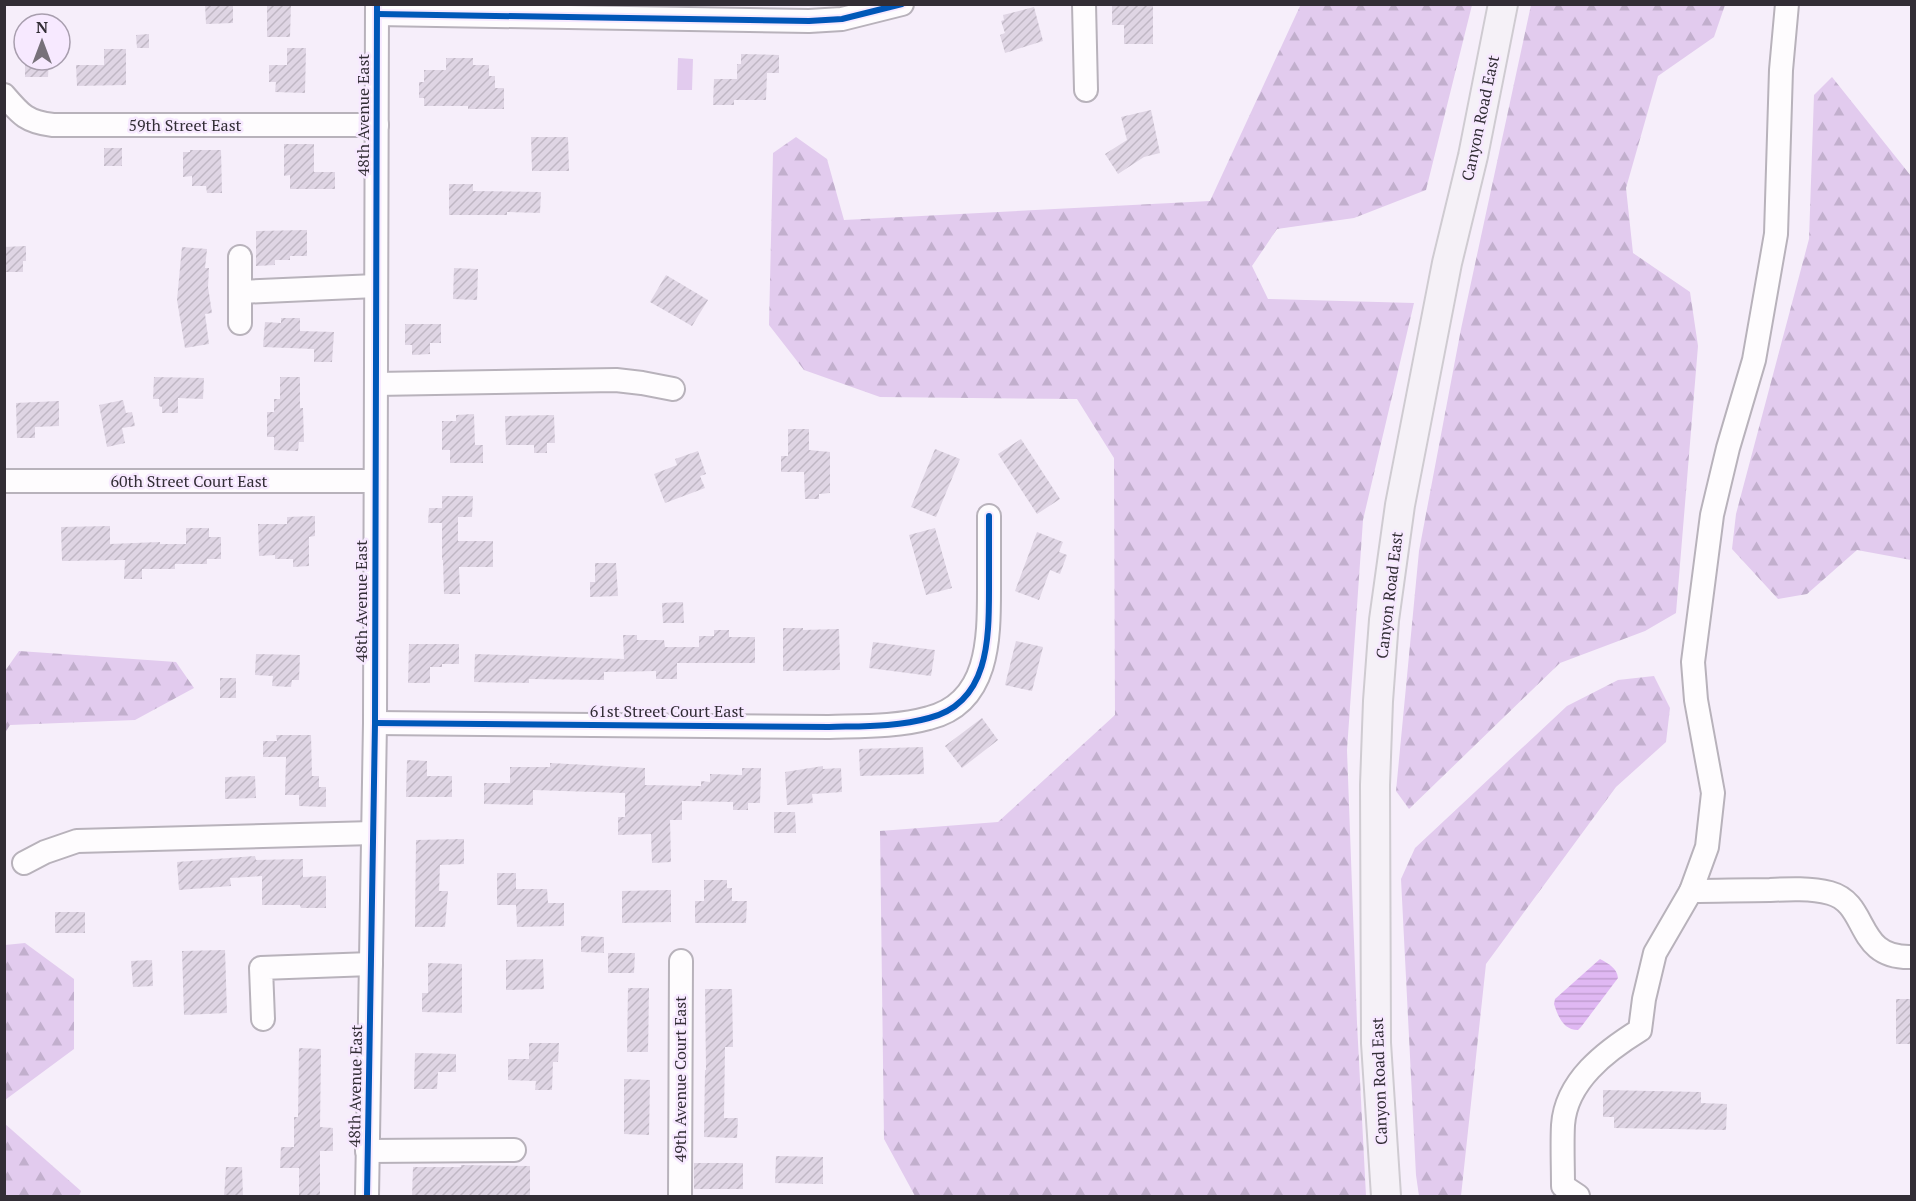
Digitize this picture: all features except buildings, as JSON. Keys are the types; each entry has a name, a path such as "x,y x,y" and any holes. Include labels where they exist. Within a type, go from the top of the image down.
{"main road":[{"name":"Canyon Road East","path":"1386,1197 1376,1043 1375,785 1384,620 1400,505 1447,263 1475,145 1503,4"}],"street":[{"path":"377,9 809,21 842,19 866,9 902,4"},
{"path":"1084,4 1086,90"},
{"path":"1578,1197 1563,1186 1563,1123 1570,1097 1587,1072 1612,1047 1640,1030 1644,999 1655,953 1691,891 1707,847 1713,793 1696,700 1693,662 1712,515 1728,448 1754,360 1776,234 1781,70 1787,4"},
{"name":"48th Avenue East","path":"367,1197 375,723 377,9"},
{"name":"59th Street East","path":"4,95 26,118 38,123 53,125 376,125"},
{"path":"240,257 240,323"},
{"path":"240,292 376,286"},
{"path":"376,384 616,380 642,382 672,389"},
{"name":"60th Street Court East","path":"4,481 374,481"},
{"name":"61st Street Court East","path":"375,723 829,727 901,723 929,718 955,706 975,684 981,670 987,648 989,516"},
{"path":"24,863 45,852 77,841 373,833"},
{"path":"1691,891 1798,889 1832,893 1845,902 1862,924 1871,944 1882,953 1911,957"},
{"name":"49th Avenue Court East","path":"680,1197 681,961"},
{"path":"263,1019 261,968 370,964"},
{"path":"368,1151 514,1150"}],"green space":[{"path":"1301,4 1472,5 1426,190 1354,218 1277,229 1252,266 1268,299 1414,303 1363,520 1347,750 1366,1196 915,1196 884,1139 880,831 998,822 1115,715 1114,458 1077,399 880,397 804,370 769,325 773,153 796,137 827,159 844,220 1210,201"},
{"path":"1531,5 1725,5 1714,37 1658,76 1626,188 1633,253 1690,292 1698,346 1676,613 1645,631 1560,663 1409,809 1396,791 1419,551 1461,329"},
{"path":"678,58 693,59 692,90 677,90"},
{"path":"1832,77 1911,176 1911,560 1857,550 1807,594 1778,599 1732,549 1736,514 1809,239 1814,95"},
{"path":"19,651 176,662 194,688 135,720 10,725 5,733 5,671"},
{"path":"1654,676 1670,708 1666,742 1616,787 1486,964 1461,1196 1419,1196 1416,1175 1401,879 1415,848 1567,706 1618,680"},
{"path":"25,943 74,979 74,1049 5,1100 5,945"},
{"path":"4,1123 81,1191 79,1196 5,1196"}],"shaded area":[{"path":"1600,959 1614,969 1618,978 1578,1030 1568,1028 1557,1013 1555,999"}],"cycle path":[{"path":"367,1196 375,723 377,4"},
{"path":"377,14 809,21 842,19 902,4"},
{"path":"375,723 829,727 892,725 929,718 949,710 964,699 982,667 989,608 989,516"}]}
